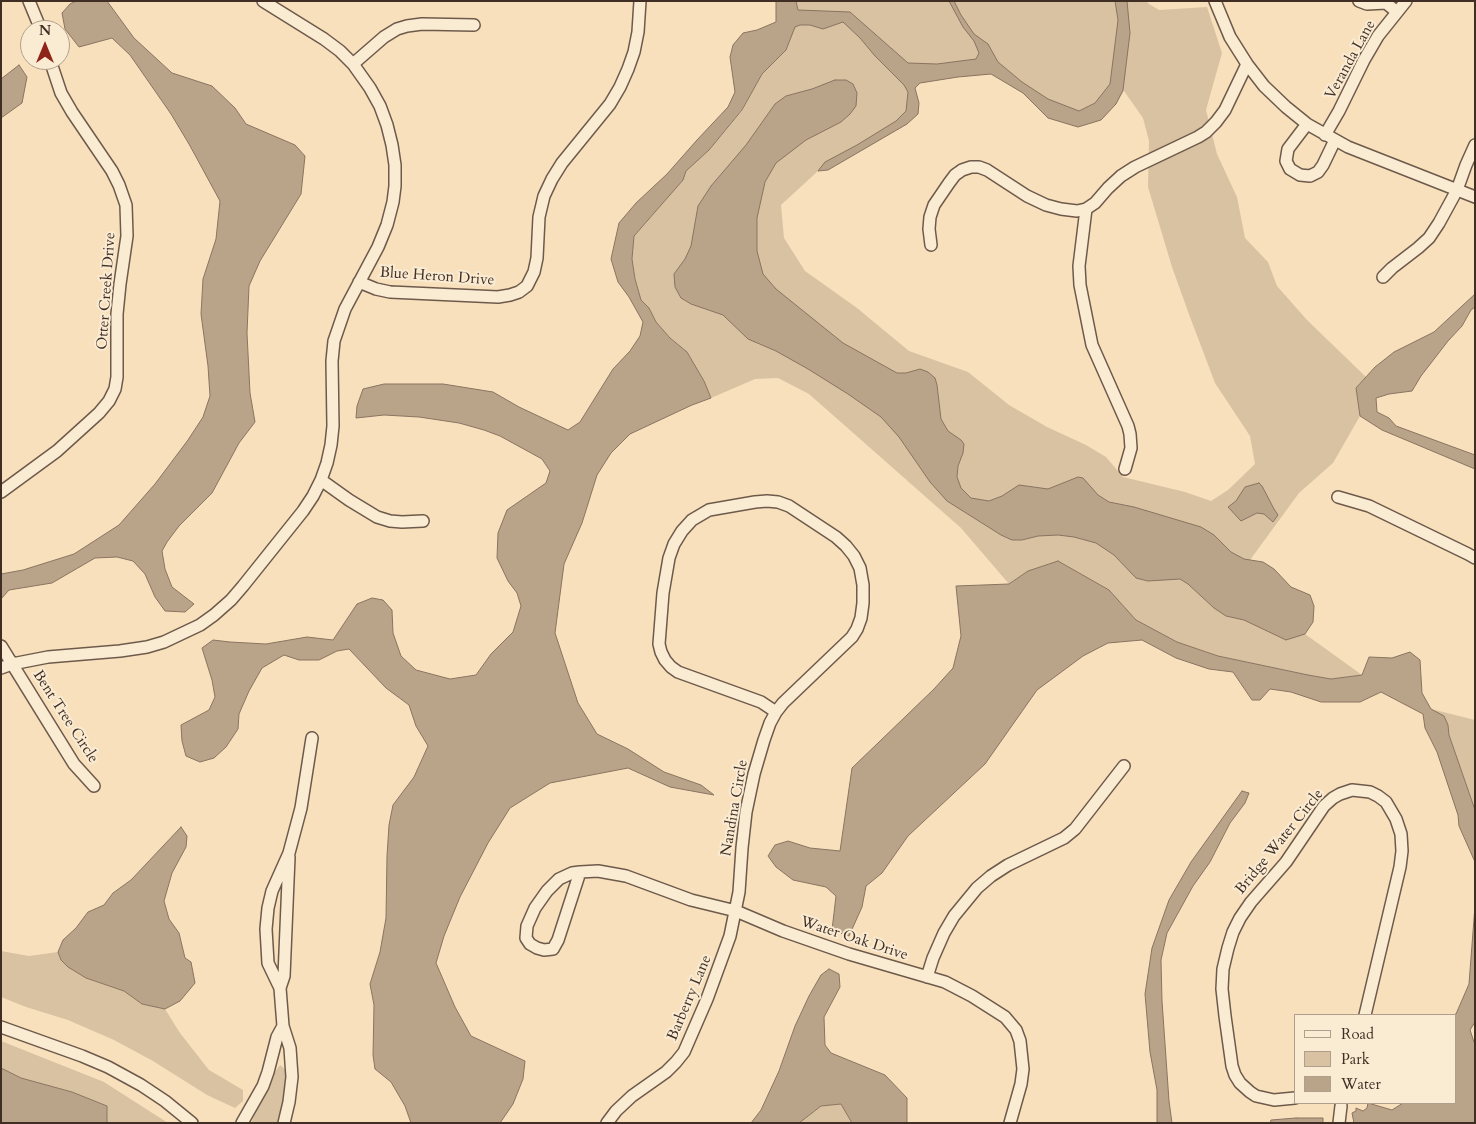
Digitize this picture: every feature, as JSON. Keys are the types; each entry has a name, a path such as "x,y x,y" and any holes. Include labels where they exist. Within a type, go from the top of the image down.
{"street":[{"path":"29,1 37,20"},
{"path":"7,666 48,657 147,647 164,642 200,625 231,600 303,511 313,496 328,462 333,426 332,361 334,341 344,309 378,247 387,225 393,202 395,165 387,125 380,106 353,64 324,39 264,1"},
{"name":"Blue Heron Drive","path":"359,282 390,292 498,297 519,292 527,286 534,272 537,258 539,217 544,196 562,163 610,104 620,87 634,52 638,32 640,1"},
{"path":"1215,1 1230,37 1247,64 1275,97 1307,124 1348,147 1475,198"},
{"path":"1359,1 1367,4 1386,2 1397,12"},
{"name":"Veranda Lane","path":"1330,138 1339,111 1364,60 1378,36 1406,1"},
{"path":"353,64 384,37 397,29 422,24 474,25"},
{"path":"931,245 929,229 934,205 955,175 962,170 970,167 979,167 987,170 1016,190 1046,205 1077,211 1086,210 1095,204 1108,188 1128,172 1198,138 1206,132 1225,110 1247,64"},
{"name":"Otter Creek Drive","path":"1,492 57,451 99,413 109,401 115,388 117,377 117,314 127,236 128,218 126,204 112,171 72,112 62,93 54,70"},
{"path":"1307,124 1288,149 1286,160 1290,169 1300,175 1310,176 1318,172 1323,165 1330,138"},
{"path":"1383,277 1429,238 1457,190 1475,145"},
{"path":"1086,210 1079,266 1080,285 1092,344 1130,434 1131,448 1125,469"},
{"path":"321,480 377,517 390,521 423,521"},
{"path":"1338,497 1369,506 1475,558"},
{"name":"Nandina Circle","path":"736,911 745,821 754,774 770,723 784,703 852,637 862,618 864,603 863,586 860,568 846,546 836,536 789,506 778,502 755,502 709,510 692,520 682,531 674,544 669,558 663,593 659,644 661,652 665,660 678,672 760,702 776,712"},
{"name":"Bent Tree Circle","path":"1,646 7,666 74,764 94,786"},
{"path":"284,1123 292,1077 290,1048 283,1026 280,988 268,963 266,929 272,891 289,852 301,808 312,738"},
{"path":"927,977 944,933 954,916 977,888 1008,865 1064,838 1075,830 1124,766"},
{"name":"Bridge Water Circle","path":"1294,1098 1274,1100 1256,1096 1240,1083 1235,1075 1224,1016 1222,989 1224,969 1233,932 1251,902 1286,862 1324,806 1340,794 1352,790 1370,792 1386,802 1396,819 1402,851 1365,1014"},
{"path":"280,988 284,976 289,852"},
{"name":"Water Oak Drive","path":"580,872 558,940 553,949 544,950 530,944 526,938 527,926 535,908 547,891 559,879 572,873 580,872 598,871 626,876 692,900 736,911 783,931 849,954 944,982 972,996 1005,1017 1016,1030 1020,1041 1023,1069 1021,1084 1010,1123"},
{"name":"Barberry Lane","path":"607,1123 616,1111 632,1096 666,1072 684,1052 724,954 736,911"},
{"path":"242,1123 263,1086 277,1037 283,1026"},
{"path":"1,1027 108,1067 165,1101 192,1123"},
{"path":"1338,1104 1339,1123"}],"green space":[{"path":"796,1 1146,1 1159,10 1207,7 1222,53 1206,110 1217,154 1237,197 1245,238 1268,262 1277,286 1307,320 1366,377 1356,388 1360,416 1333,463 1299,493 1250,560 1263,562 1274,569 1291,587 1310,595 1314,606 1313,622 1305,634 1362,675 1331,679 1308,675 1218,656 1177,642 1136,620 1109,590 1058,561 1028,571 1009,584 961,528 809,394 778,378 755,379 711,398 704,381 687,352 670,338 656,322 649,308 641,301 632,259 634,236 683,180 685,171 709,150 742,111 762,74 786,50 798,10","holes":["991,74 1023,93 1048,118 1078,127 1101,120 1116,104 1124,91 1143,118 1149,141 1148,187 1172,267 1215,383 1250,436 1255,464 1228,490 1211,501 1185,492 1123,477 1106,457 1009,405 968,372 909,351 857,308 805,271 784,238 781,205 818,171 828,170 907,124 918,114 919,103 915,88 920,83"]},
{"path":"1431,709 1475,720 1475,810 1449,735 1448,725"},
{"path":"1,951 29,956 58,952 61,960 86,978 124,991 142,1004 165,1009 180,1033 209,1070 243,1090 243,1101 235,1108 207,1095 153,1061 114,1040 68,1020 1,997"},
{"path":"1,1041 104,1082 168,1123 107,1123 107,1106 72,1092 21,1078 1,1068"},
{"path":"280,1065 287,1071 285,1093 277,1123 251,1123 273,1075"},
{"path":"842,1104 852,1123 799,1123 821,1106"}],"water":[{"path":"76,1 107,1 134,38 172,73 212,86 235,108 246,124 295,145 305,156 301,194 260,261 249,286 247,333 250,393 255,422 239,443 212,493 179,526 162,551 165,569 172,587 194,604 185,612 165,611 155,597 145,574 133,561 117,557 95,558 52,583 9,590 1,599 1,574 23,570 74,554 119,525 155,484 188,440 203,417 210,396 201,314 203,279 216,239 220,201 171,114 130,55 112,38 79,47 70,35 70,20 63,20 62,13 70,4"},
{"path":"776,1 796,1 798,10 850,12 908,63 937,64 976,59 979,53 974,41 963,27 949,1 954,1 974,34 988,44 998,62 1022,82 1048,99 1079,111 1095,103 1110,84 1118,20 1115,1 1127,1 1130,33 1123,90 1116,104 1101,120 1078,127 1048,118 1023,93 991,74 920,83 915,88 919,103 918,114 907,124 828,170 818,171 825,162 896,121 906,111 908,92 904,85 843,22 823,29 810,25 800,25 795,27 786,50 762,74 742,110 709,150 686,171 683,180 634,236 632,259 641,300 649,308 656,322 670,338 687,352 704,381 711,398 630,434 611,453 597,475 582,523 564,564 555,633 578,703 597,734 628,749 664,772 701,785 714,795 670,787 628,768 550,783 510,808 488,843 460,897 444,936 436,963 455,1007 471,1036 525,1061 523,1079 513,1104 500,1123 411,1123 405,1106 391,1082 375,1069 373,1055 374,1005 370,984 380,952 386,918 387,856 389,825 393,805 414,777 428,746 416,726 409,705 386,688 349,649 337,651 319,660 299,660 284,655 262,668 239,714 238,729 226,747 214,758 200,762 186,756 182,741 181,725 209,710 215,697 202,648 213,640 266,644 307,637 333,640 357,604 372,598 383,600 392,610 393,633 401,656 416,670 450,679 476,675 491,654 513,632 521,606 517,593 508,581 497,558 498,533 507,510 546,483 550,471 542,459 500,436 459,423 419,417 384,415 356,418 357,406 363,389 384,384 443,384 493,392 519,407 568,430 580,422 613,369 630,351 640,336 643,322 618,282 611,259 619,223 728,107 735,92 730,57 733,45 743,33 757,30 776,22"},
{"path":"19,65 20,70 22,70 27,77 22,103 1,118 1,79"},
{"path":"835,80 846,80 853,84 857,93 856,106 841,122 806,140 776,163 765,182 757,218 757,251 763,274 776,289 843,343 897,373 906,373 920,369 928,372 935,378 941,419 948,431 964,444 957,477 961,488 971,498 989,501 1002,496 1019,485 1048,489 1078,477 1083,478 1098,495 1109,502 1134,507 1201,527 1214,535 1231,552 1244,559 1263,562 1274,569 1291,587 1310,595 1314,606 1313,622 1305,634 1286,640 1244,620 1226,616 1180,579 1148,581 1136,578 1114,555 1096,543 1058,535 1012,540 1001,535 947,501 930,482 899,437 881,417 808,369 776,351 748,339 723,315 691,304 681,298 675,287 674,274 685,259 691,246 698,206 711,186 746,145 775,104 786,96"},
{"path":"1475,294 1475,307 1421,376 1412,391 1376,398 1377,412 1389,418 1396,426 1475,455 1475,469 1382,430 1360,416 1356,388 1375,367 1394,352 1434,332"},
{"path":"1259,483 1278,515 1273,522 1264,514 1257,513 1241,521 1228,507 1236,501 1245,487"},
{"path":"1058,561 1109,590 1136,620 1177,642 1218,656 1331,679 1362,675 1369,657 1392,658 1410,652 1420,660 1422,693 1431,709 1444,716 1448,725 1449,735 1475,810 1475,862 1459,826 1458,815 1437,752 1425,728 1423,714 1381,692 1360,702 1321,702 1291,692 1270,689 1260,700 1252,700 1233,672 1209,669 1176,658 1142,640 1108,643 1083,656 1037,690 985,764 908,836 882,873 866,886 862,907 849,936 832,930 836,896 826,887 793,880 776,867 768,856 775,845 788,841 810,848 840,851 852,768 934,689 953,668 961,636 956,586 1009,584 1028,571"},
{"path":"1242,791 1249,793 1245,803 1230,823 1210,862 1193,886 1167,933 1161,960 1162,1001 1172,1123 1157,1123 1157,1090 1150,1052 1145,994 1152,948 1169,900 1191,862"},
{"path":"181,827 187,836 186,847 172,873 164,901 169,919 179,933 185,958 191,962 195,983 180,1001 165,1009 142,1004 124,991 86,978 68,967 61,960 58,952 63,940 76,928 88,912 104,905 113,893 131,880"},
{"path":"1475,906 1475,1022 1470,1030 1475,1045 1475,1123 1354,1123 1352,1113 1356,1111 1356,1108 1363,1111 1367,1108 1368,1104 1392,1110 1401,1104 1456,1104 1456,1014 1469,984"},
{"path":"829,969 839,974 840,987 824,1017 825,1045 831,1053 885,1075 907,1098 907,1123 852,1123 841,1104 821,1106 799,1123 751,1123 761,1110 779,1071 795,1026 809,996 821,975"},
{"path":"1,1068 21,1078 72,1092 107,1106 107,1123 1,1123"},
{"path":"1323,1118 1323,1123 1270,1123 1271,1120"}]}
